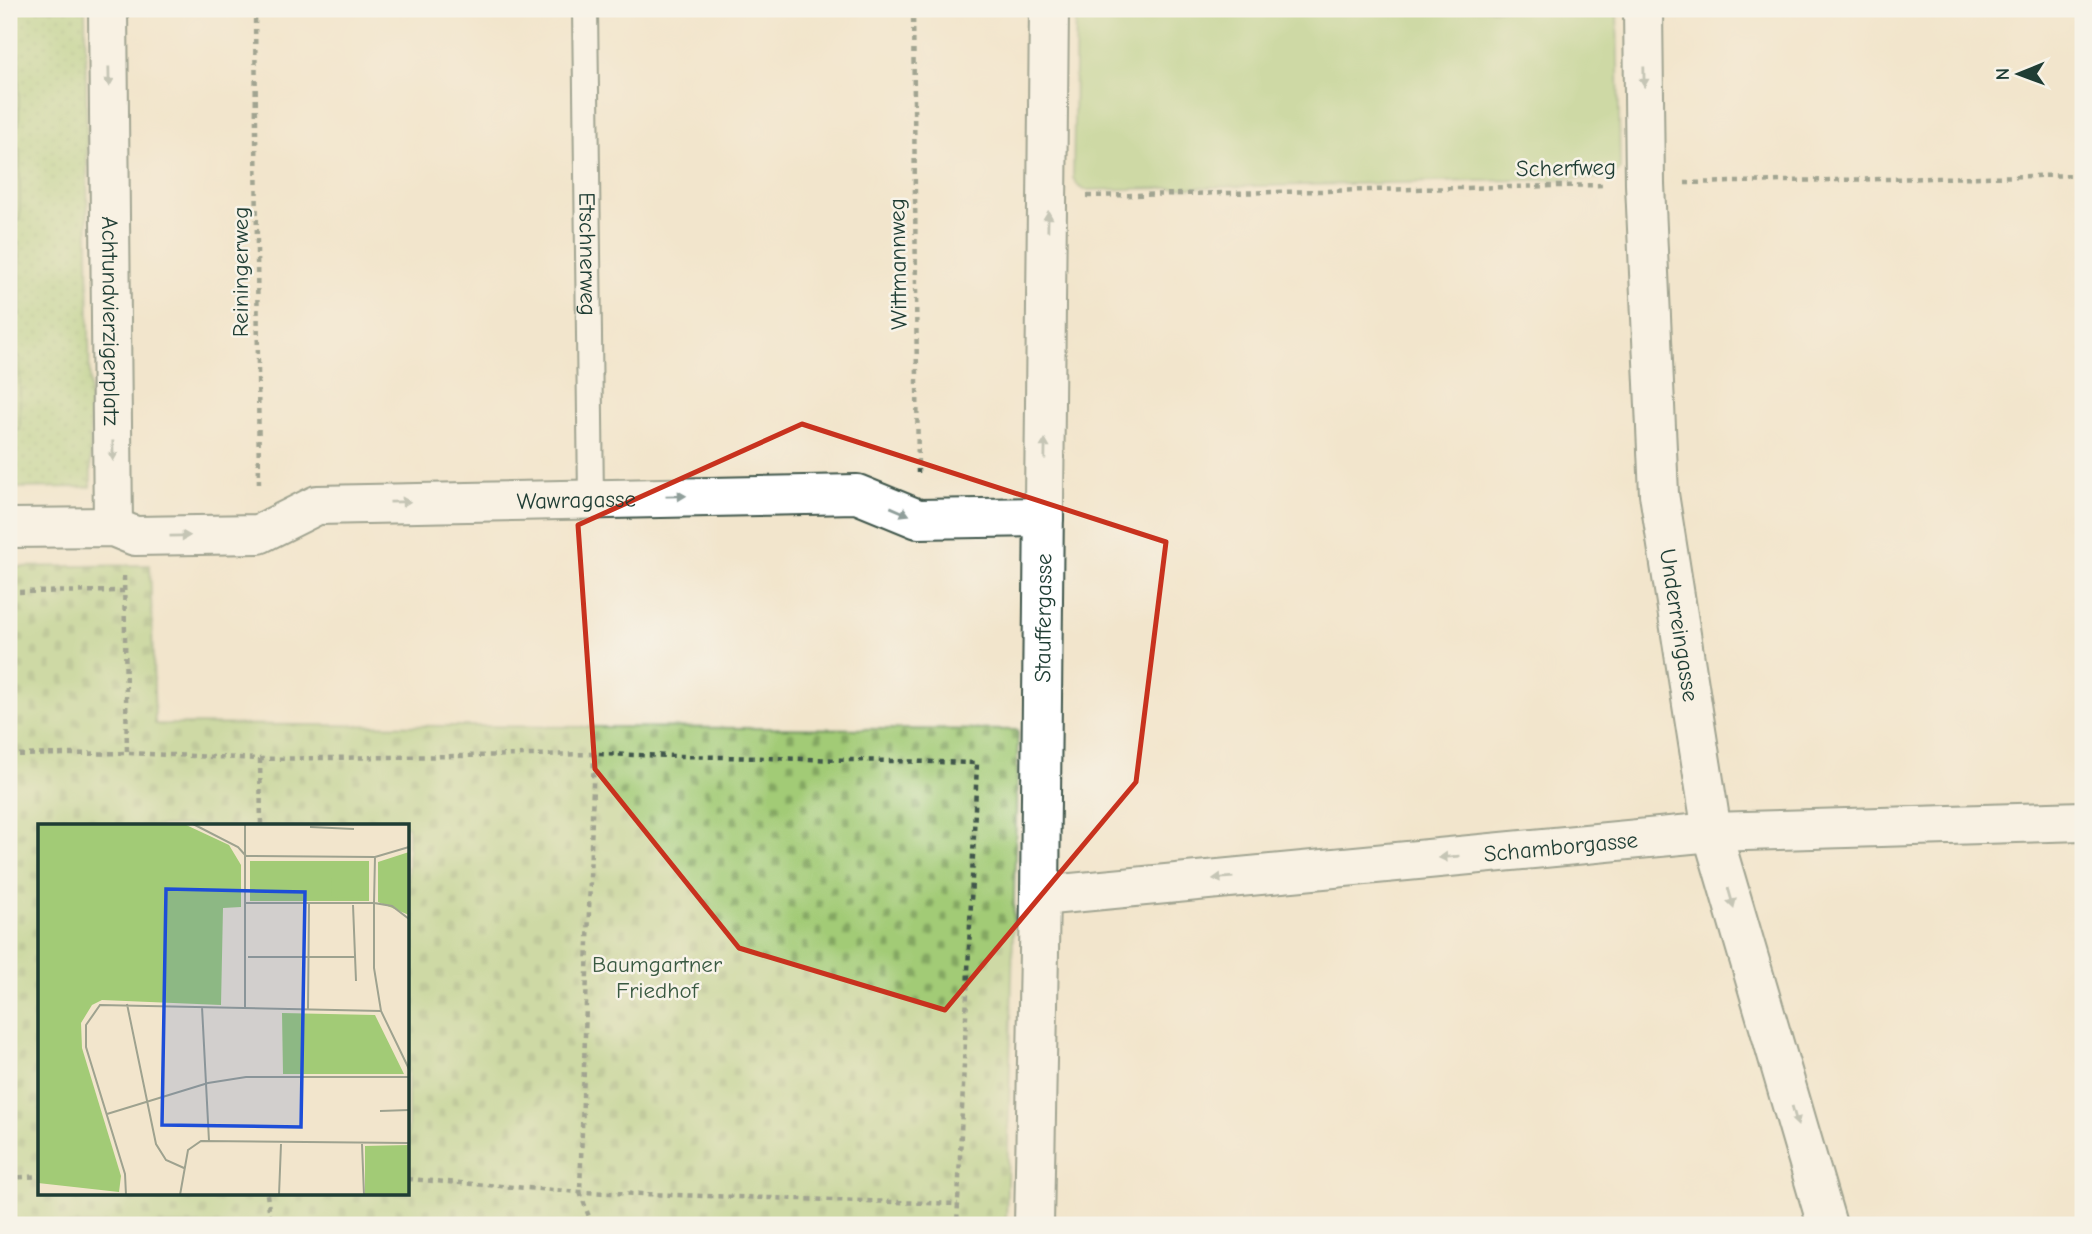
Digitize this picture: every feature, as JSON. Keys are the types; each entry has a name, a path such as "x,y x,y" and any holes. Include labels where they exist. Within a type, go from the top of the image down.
{"street":[{"name":"Achtundvierzigerplatz","path":"108,9 113,527"},
{"name":"Stauffergasse","path":"1034,1225 1049,197 1049,9"},
{"name":"Underreingasse","path":"1643,9 1645,184 1660,494 1712,832 1827,1225"},
{"name":"Wawragasse","path":"113,527 135,536 259,534 317,505 858,494 918,519 1044,517"},
{"path":"9,528 113,527"},
{"name":"Schamborgasse","path":"1040,896 1712,832 2083,821"}],"lane":[{"name":"Etschnerweg","path":"585,9 591,498"}],"path":[{"name":"Reiningerweg","path":"255,9 259,534"},
{"name":"Wittmannweg","path":"913,9 918,519"},
{"name":"Scherfweg","path":"1049,197 2083,175"},
{"path":"113,527 125,565 127,753"},
{"path":"9,592 124,591"},
{"path":"9,755 127,753 260,759 594,754 977,763 957,1225"},
{"path":"592,1225 580,1192 594,754"},
{"path":"260,759 261,824"},
{"path":"9,1178 38,1176"},
{"path":"410,1179 580,1192 958,1204"},
{"path":"267,1196 271,1225"}],"highlighted area":[{"path":"802,424 1166,542 1136,782 945,1010 739,948 595,769 578,525"}],"green space":[{"path":"9,9 85,9 91,487 9,488"},
{"path":"1076,9 1617,9 1620,170 1611,178 1085,190 1079,187 1073,178"},
{"path":"9,53 19,53 19,125 9,125"},
{"path":"9,148 20,148 20,220 9,220"},
{"path":"9,243 20,243 20,315 9,315"},
{"path":"9,357 20,357 20,430 9,430"},
{"name":"Baumgartner Friedhof","path":"150,565 155,724 1018,730 1006,1225 9,1225 9,567"}]}
